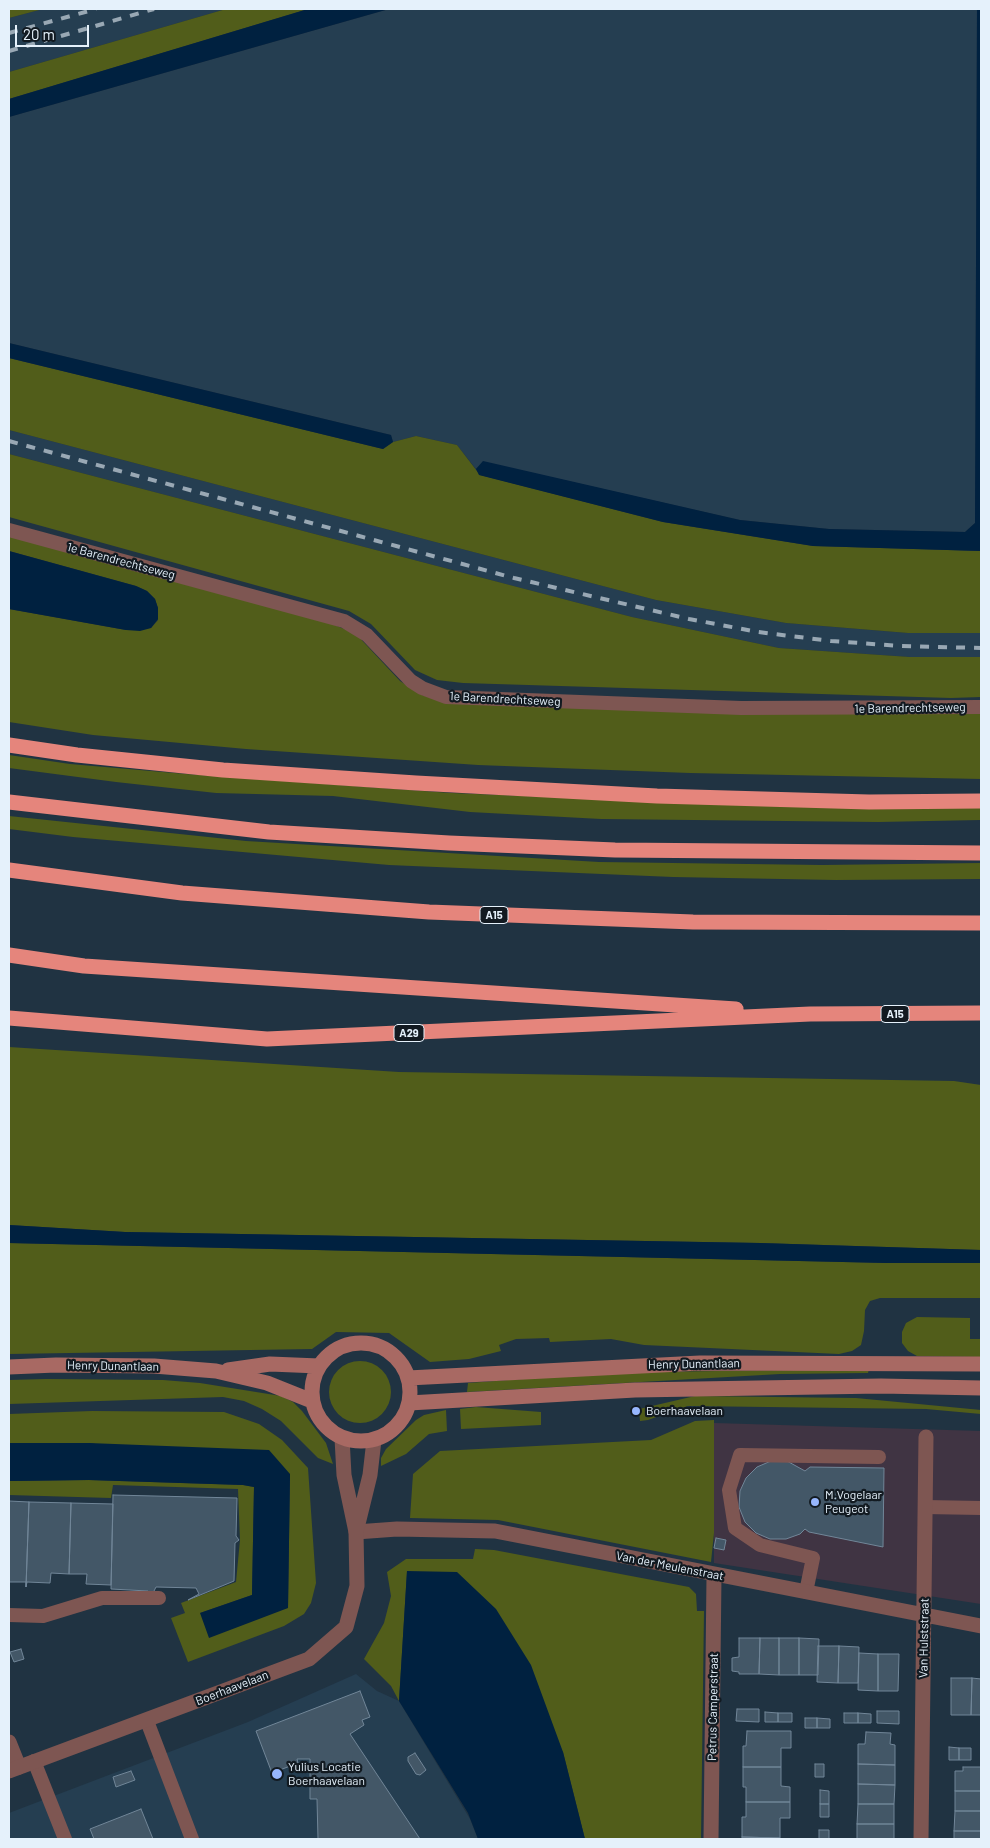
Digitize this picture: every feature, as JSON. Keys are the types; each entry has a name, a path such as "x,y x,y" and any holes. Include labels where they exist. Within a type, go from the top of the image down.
{"highway":[{"path":"9,745 77,755 223,770 436,784 657,796 869,802 981,801"},
{"path":"9,802 269,832 440,843 615,850 981,853"},
{"name":"A15","path":"9,870 182,893 429,912 693,922 981,923"},
{"name":"A15","path":"9,955 84,966 810,1014 981,1013"},
{"name":"A29","path":"9,1018 267,1039 810,1014"}],"main road":[{"path":"359,1343 375,1345 390,1352 401,1363 408,1378 409,1402 404,1415 396,1426 374,1440 358,1441 342,1438 328,1429 318,1416 312,1401 311,1389 319,1366 329,1354 343,1346 359,1343"},
{"name":"Henry Dunantlaan","path":"408,1378 700,1362 981,1364"},
{"name":"Henry Dunantlaan","path":"216,1371 270,1364 319,1366"},
{"name":"Henry Dunantlaan","path":"9,1367 56,1365 154,1366 216,1371 267,1382 312,1401"},
{"name":"Henry Dunantlaan","path":"409,1402 645,1390 881,1386 981,1388"}],"street":[{"name":"Van Hulststraat","path":"921,1839 926,1437"},
{"name":"Boerhaavelaan","path":"9,1742 14,1769 309,1659 346,1627 357,1586 356,1532 344,1475 342,1438"},
{"name":"Boerhaavelaan","path":"356,1532 370,1475 374,1440"},
{"name":"Van der Meulenstraat","path":"356,1532 397,1529 495,1531 714,1576 981,1626"},
{"name":"Petrus Camperstraat","path":"711,1839 714,1576"}],"lane":[{"name":"1e Barendrechtseweg","path":"9,530 344,622 367,635 411,681 422,688 446,696 741,708 981,707"},
{"path":"806,1592 813,1558 760,1545 735,1528 729,1490 740,1455 879,1457"},
{"path":"925,1507 981,1508"},
{"path":"9,1615 43,1616 102,1598 159,1598"},
{"path":"147,1721 192,1839"},
{"path":"34,1761 65,1839"}],"shaded area":[{"path":"43,9 226,9 9,72 9,18"},
{"path":"308,9 389,9 9,117 9,99"},
{"path":"389,9 977,9 975,523 965,532 829,529 740,520 483,462 476,469 457,445 416,436 393,442 391,435 9,343 9,117"},
{"path":"977,9 981,9 981,551 813,546 663,522 479,475 476,469 483,461 740,520 829,529 965,532 975,523"},
{"path":"9,343 391,435 393,442 383,449 9,358"},
{"path":"9,430 656,600 786,623 908,633 981,633 981,657 910,657 779,648 632,617 9,454"},
{"path":"9,551 136,586 147,591 155,599 158,608 158,619 151,628 140,631 9,609"},
{"path":"9,1225 125,1232 760,1243 981,1250 981,1263 887,1263 9,1243"},
{"path":"714,1423 981,1431 981,1604 714,1563"},
{"path":"9,1443 89,1443 269,1450 290,1474 288,1608 209,1638 200,1613 252,1595 254,1487 243,1485 89,1480 9,1481"},
{"path":"407,1571 457,1572 496,1609 531,1665 563,1752 585,1839 478,1839 468,1813 399,1701"},
{"name":"Yulius Locatie Boerhaavelaan","path":"356,1674 377,1691 399,1701 470,1819 478,1839 9,1839 9,1813 248,1722"}],"green space":[{"path":"9,9 43,9 9,18"},
{"path":"226,9 308,9 9,99 9,72"},
{"path":"9,358 383,449 393,442 416,436 457,445 480,475 663,522 813,546 981,551 981,633 908,633 786,623 656,600 9,430"},
{"path":"9,454 632,617 779,648 910,657 981,657 981,697 951,698 463,683 437,680 415,670 371,624 349,611 9,517"},
{"path":"9,535 330,623 356,634 400,681 422,695 439,700 981,713 981,779 690,773 478,765 246,749 93,735 9,722 9,609 126,630 151,628 158,620 158,608 155,599 147,591 136,586 9,551"},
{"path":"9,755 70,764 186,774 451,793 676,802 981,807 981,820 878,822 601,819 470,812 333,796 216,793 116,782 9,768"},
{"path":"9,816 246,841 599,862 822,865 981,863 981,879 836,880 673,877 389,865 73,837 9,829"},
{"path":"9,1047 399,1072 954,1081 981,1085 981,1250 760,1243 125,1232 9,1225"},
{"path":"9,1243 887,1263 981,1263 981,1298 880,1298 870,1301 865,1310 861,1345 852,1351 839,1354 644,1345 611,1339 550,1342 549,1338 516,1339 499,1345 501,1351 469,1359 430,1362 389,1333 336,1332 312,1349 9,1354"},
{"path":"917,1317 970,1318 970,1339 981,1339 981,1357 917,1356 908,1351 902,1343 902,1332 906,1323"},
{"path":"360,1361 372,1364 382,1370 388,1380 391,1392 388,1404 382,1414 372,1420 360,1423 348,1420 338,1414 332,1404 329,1392 332,1380 338,1370 348,1364"},
{"path":"869,1369 868,1373 780,1374 467,1392 468,1383 550,1377 644,1372"},
{"path":"9,1380 163,1380 200,1383 281,1396 293,1402 302,1411 326,1443 333,1464 318,1458 281,1421 262,1409 244,1401 223,1397 9,1404"},
{"path":"695,1396 856,1398 981,1410 981,1414 926,1409 688,1406 640,1421 639,1409"},
{"path":"476,1407 541,1412 541,1425 461,1429 460,1409"},
{"path":"446,1410 447,1431 429,1434 406,1454 381,1466 381,1458 386,1449 416,1420 424,1415"},
{"path":"92,1411 224,1412 259,1424 282,1440 308,1468 316,1583 311,1603 304,1614 284,1626 188,1662 171,1618 185,1613 181,1603 236,1582 240,1540 238,1489 113,1485 111,1498 9,1495 9,1481 89,1480 243,1485 254,1487 252,1595 200,1613 288,1608 290,1474 89,1443 9,1443 9,1414"},
{"path":"714,1420 714,1533 711,1562 498,1520 410,1518 413,1474 440,1451 651,1440 695,1421"},
{"path":"475,1549 494,1550 689,1587 696,1594 697,1611 704,1611 701,1839 585,1839 563,1752 407,1571 399,1701 391,1686 364,1659 384,1623 391,1596 387,1572 406,1559 473,1559"}],"building":[{"path":"771,1461 787,1461 805,1471 810,1467 884,1468 883,1547 809,1532 805,1529 800,1534 786,1539 770,1539 756,1533 745,1522 739,1507 740,1491 746,1478 757,1467"},
{"path":"113,1495 237,1498 236,1536 239,1540 235,1543 234,1581 188,1600 199,1594 196,1588 156,1587 152,1595 148,1591 111,1589"},
{"path":"9,1501 29,1502 26,1587 26,1582 9,1582"},
{"path":"29,1502 71,1503 69,1574 51,1573 50,1583 27,1582 26,1587"},
{"path":"71,1503 113,1504 111,1585 86,1584 87,1574 69,1574"},
{"path":"716,1538 726,1540 724,1550 714,1548"},
{"path":"739,1638 760,1638 759,1674 739,1674 739,1672 732,1671 732,1658 739,1657"},
{"path":"760,1638 779,1638 779,1675 759,1674"},
{"path":"779,1638 799,1638 799,1675 779,1675"},
{"path":"799,1638 819,1639 818,1675 799,1675"},
{"path":"818,1646 839,1646 838,1683 817,1682"},
{"path":"839,1646 859,1647 858,1683 838,1683"},
{"path":"21,1649 24,1659 14,1662 10,1652"},
{"path":"859,1653 878,1654 878,1691 858,1690"},
{"path":"878,1654 899,1654 898,1691 878,1691"},
{"path":"951,1678 972,1678 971,1715 951,1715"},
{"path":"972,1678 981,1679 981,1715 971,1715"},
{"path":"360,1691 370,1717 362,1720 364,1725 350,1734 420,1839 318,1839 317,1799 310,1799 310,1759 297,1759 298,1763 272,1773 256,1731"},
{"path":"737,1709 759,1709 759,1722 736,1721"},
{"path":"877,1711 899,1711 899,1724 877,1723"},
{"path":"765,1712 778,1713 778,1722 765,1722"},
{"path":"778,1713 792,1713 792,1722 778,1722"},
{"path":"844,1713 858,1713 858,1723 844,1723"},
{"path":"858,1713 871,1714 871,1723 858,1723"},
{"path":"805,1718 817,1718 817,1728 805,1728"},
{"path":"817,1718 830,1719 830,1728 817,1728"},
{"path":"747,1731 791,1731 791,1748 781,1748 781,1767 743,1767 743,1746 746,1746"},
{"path":"866,1732 891,1733 890,1744 895,1745 895,1765 858,1764 858,1744 865,1744"},
{"path":"949,1747 959,1748 959,1760 949,1760"},
{"path":"959,1748 971,1748 971,1760 959,1760"},
{"path":"415,1753 426,1770 420,1775 416,1774 408,1761 408,1757"},
{"path":"815,1764 824,1764 824,1777 815,1777"},
{"path":"858,1764 895,1765 895,1785 858,1784"},
{"path":"743,1767 781,1767 781,1786 790,1787 790,1802 746,1802 746,1787 743,1787"},
{"path":"963,1767 981,1767 981,1791 955,1791 955,1771 963,1771"},
{"path":"131,1771 135,1780 116,1787 113,1777"},
{"path":"858,1784 895,1785 894,1804 858,1804"},
{"path":"820,1790 829,1791 829,1804 820,1804"},
{"path":"955,1791 981,1791 981,1811 955,1811"},
{"path":"746,1802 790,1802 790,1818 780,1818 780,1838 742,1837 742,1817 746,1817"},
{"path":"820,1804 829,1804 829,1817 820,1817"},
{"path":"858,1804 894,1804 894,1824 857,1824"},
{"path":"141,1809 153,1839 94,1839 90,1829"},
{"path":"955,1811 981,1811 981,1831 954,1831"},
{"path":"857,1824 894,1824 894,1839 857,1839"},
{"path":"819,1830 829,1830 829,1839 819,1839"},
{"path":"954,1831 981,1831 981,1839 954,1839"},
{"path":"742,1837 780,1838 780,1839 742,1839"}],"railway":[{"path":"9,33 96,9"},
{"path":"9,51 154,9"},
{"path":"9,441 514,578 689,619 758,632 831,641 901,646 981,648"}],"place":[{"name":"Boerhaavelaan","path":"636,1411"},
{"name":"M.Vogelaar Peugeot","path":"815,1502"},
{"name":"Yulius Locatie Boerhaavelaan","path":"277,1774"}]}
